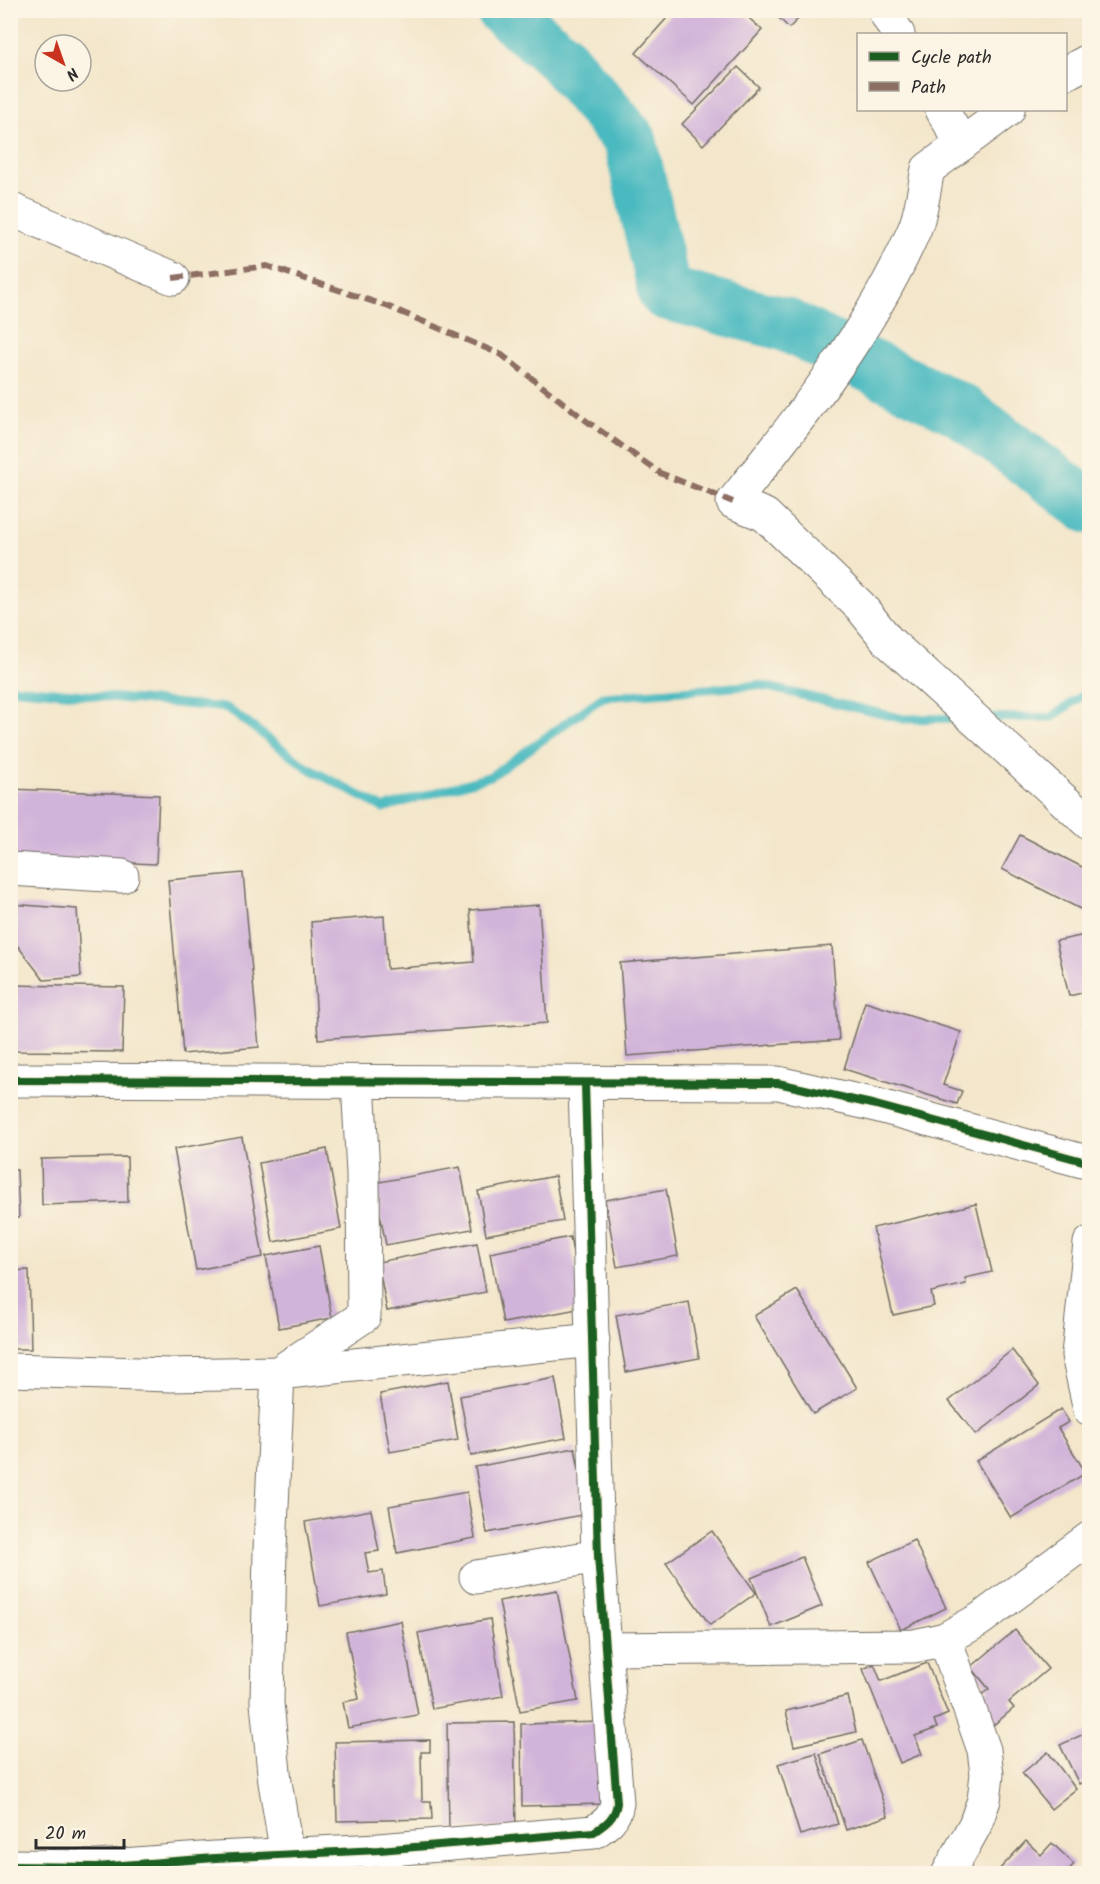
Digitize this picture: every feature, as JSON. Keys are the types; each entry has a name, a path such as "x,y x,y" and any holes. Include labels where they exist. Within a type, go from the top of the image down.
{"street":[{"path":"884,10 897,33"},
{"path":"1067,72 1089,60"},
{"path":"943,111 962,144"},
{"path":"1007,111 928,170 916,225 875,306 798,422 733,502 765,515 860,606 888,642 1089,824"},
{"path":"10,209 174,278"},
{"path":"10,869 122,876"},
{"path":"10,1080 778,1083 876,1105 1089,1162"},
{"path":"278,1373 364,1316 363,1173 358,1082"},
{"path":"10,1866 98,1868 215,1858 287,1855 385,1862 594,1832 607,1824 615,1812 617,1803 598,1556 585,1083"},
{"path":"1089,1243 1078,1355 1089,1410"},
{"path":"10,1370 171,1375 278,1373 592,1340"},
{"path":"278,1373 270,1550 267,1703 274,1782 287,1855"},
{"path":"605,1649 914,1646 945,1639 979,1620 1089,1538"},
{"path":"476,1577 598,1556"},
{"path":"945,1639 984,1750 987,1774 984,1800 975,1825 948,1874"}],"building":[{"path":"674,10 740,10 762,30 694,105 636,53"},
{"path":"771,10 807,10 789,28"},
{"path":"738,67 759,87 703,145 682,124"},
{"path":"10,789 159,795 156,864 10,858"},
{"path":"1020,835 1090,871 1090,914 1002,869"},
{"path":"243,873 259,1047 183,1054 168,880"},
{"path":"10,904 77,909 81,977 44,980 10,936"},
{"path":"539,905 547,1023 318,1039 311,922 384,916 387,969 474,962 470,910"},
{"path":"1090,934 1090,991 1069,996 1056,941"},
{"path":"832,946 839,1040 627,1056 620,963"},
{"path":"10,985 124,987 122,1052 10,1051"},
{"path":"865,1002 961,1032 943,1085 962,1091 957,1104 844,1069"},
{"path":"1083,1023 1090,1023 1090,1062 1088,1062"},
{"path":"242,1137 263,1257 196,1270 174,1149"},
{"path":"327,1149 341,1229 273,1242 259,1163"},
{"path":"127,1157 128,1202 42,1205 41,1159"},
{"path":"460,1167 472,1229 386,1245 374,1183"},
{"path":"10,1170 17,1170 19,1218 10,1218"},
{"path":"555,1176 563,1221 486,1235 478,1191"},
{"path":"666,1189 678,1256 617,1267 605,1200"},
{"path":"976,1204 992,1272 965,1278 966,1284 931,1292 934,1306 893,1315 873,1228"},
{"path":"570,1237 583,1308 503,1323 490,1253"},
{"path":"477,1243 486,1292 387,1311 378,1262"},
{"path":"319,1246 332,1318 279,1328 266,1256"},
{"path":"29,1270 31,1349 10,1349 10,1271"},
{"path":"797,1290 857,1388 813,1414 754,1316"},
{"path":"689,1302 699,1358 626,1372 616,1315"},
{"path":"1012,1350 1039,1385 976,1435 949,1401"},
{"path":"555,1378 566,1438 471,1456 460,1396"},
{"path":"448,1381 458,1440 390,1452 380,1394"},
{"path":"1061,1409 1069,1422 1058,1428 1086,1473 1011,1518 976,1461"},
{"path":"575,1448 587,1514 487,1533 475,1467"},
{"path":"467,1492 475,1538 397,1553 389,1506"},
{"path":"371,1510 379,1551 365,1553 369,1573 383,1571 386,1594 320,1606 305,1522"},
{"path":"712,1531 756,1593 710,1625 666,1563"},
{"path":"914,1540 946,1608 901,1630 869,1562"},
{"path":"802,1557 822,1606 771,1627 751,1578"},
{"path":"557,1590 578,1701 520,1711 499,1601"},
{"path":"490,1619 503,1696 432,1709 418,1633"},
{"path":"401,1621 418,1715 348,1728 343,1702 359,1699 346,1632"},
{"path":"1015,1630 1048,1669 1009,1702 1014,1708 985,1732 975,1700 989,1689 971,1667"},
{"path":"927,1663 948,1714 934,1720 937,1728 915,1736 922,1754 900,1763 863,1669 874,1664 881,1681"},
{"path":"848,1696 856,1732 794,1746 786,1711"},
{"path":"514,1722 516,1827 449,1829 447,1723"},
{"path":"602,1722 604,1804 522,1806 521,1724"},
{"path":"1090,1731 1090,1779 1079,1784 1060,1745"},
{"path":"430,1740 430,1752 421,1752 422,1801 431,1801 432,1819 337,1821 335,1742"},
{"path":"862,1740 888,1816 846,1830 820,1754"},
{"path":"1048,1752 1076,1789 1051,1809 1022,1773"},
{"path":"816,1753 838,1824 800,1835 778,1764"},
{"path":"1026,1841 1041,1855 1052,1843 1074,1864 1065,1874 995,1874"}],"waterway":[{"path":"503,10 559,56 630,140 665,293 784,324 960,410 1090,507"},
{"path":"10,688 227,708 308,768 383,808 491,776 603,697 759,685 904,719 961,718"},
{"path":"986,718 1052,717 1090,690"}],"marked path":[{"path":"173,278 267,266 389,307 502,355 588,422 660,473 733,502"}],"cycle path":[{"path":"10,1080 778,1083 876,1105 1090,1163"},
{"path":"10,1866 97,1867 215,1858 379,1850 594,1832 612,1817 617,1803 598,1556 585,1083"}]}
